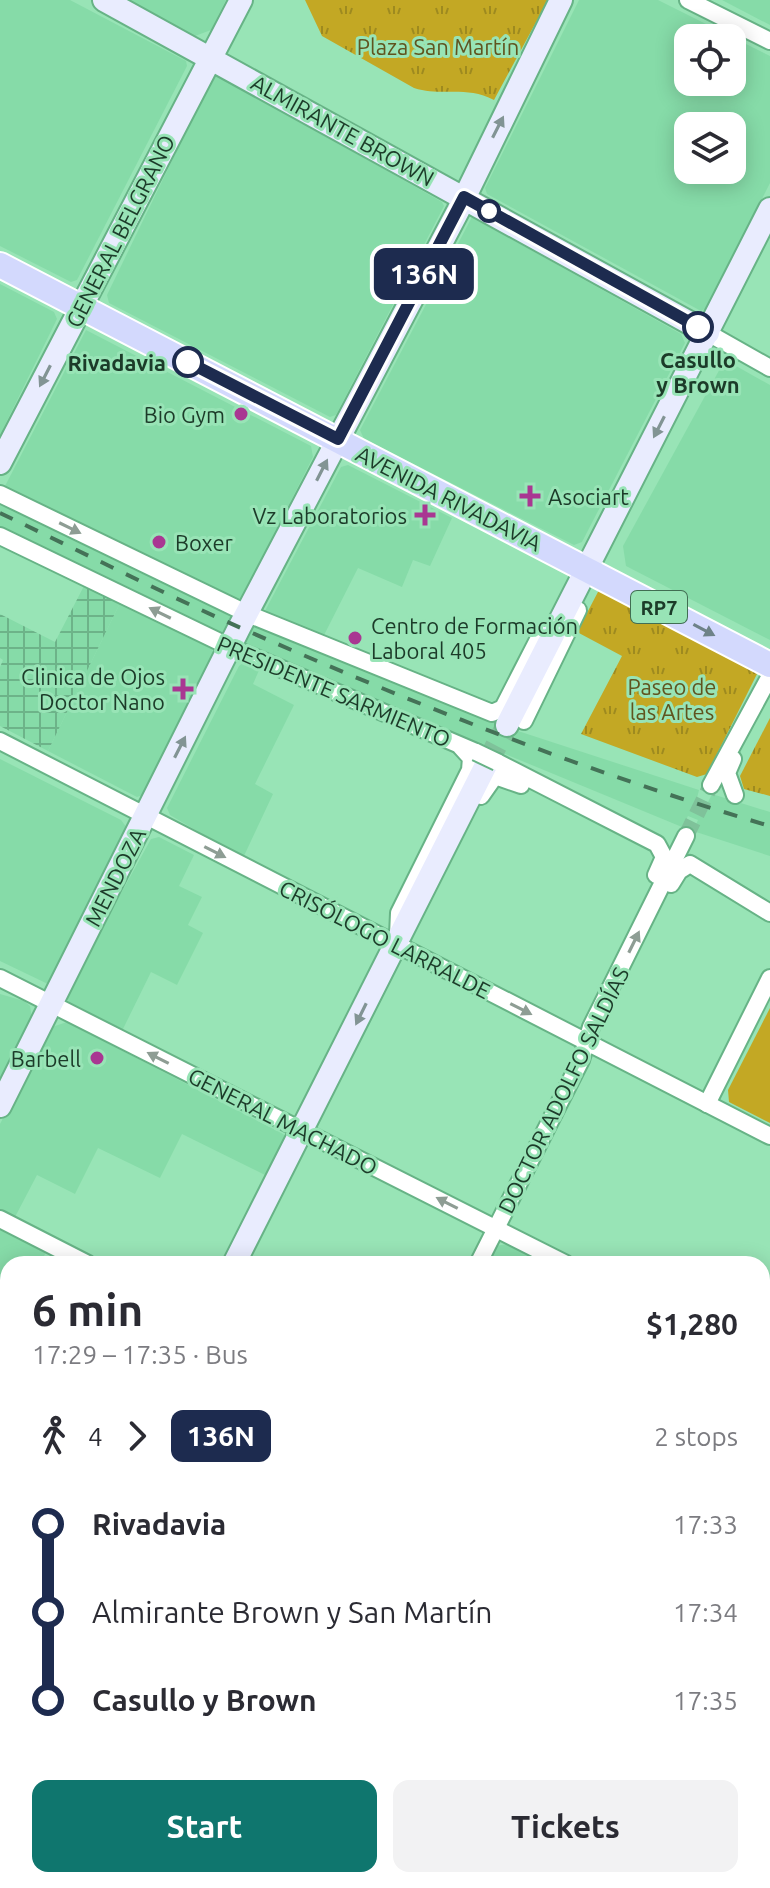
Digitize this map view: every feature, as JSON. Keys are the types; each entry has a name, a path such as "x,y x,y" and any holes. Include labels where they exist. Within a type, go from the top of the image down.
{"main road":[{"name":"AVENIDA RIVADAVIA","path":"0,265 338,439 580,578 770,665"}],"street":[{"name":"ALMIRANTE BROWN","path":"104,0 708,333"},
{"name":"GENERAL BELGRANO","path":"0,463 241,0"},
{"name":"MENDOZA","path":"0,1106 230,647 464,197 561,0"},
{"path":"688,0 770,41"},
{"path":"510,719 770,209"},
{"path":"708,333 770,368"},
{"name":"PRESIDENTE SARMIENTO","path":"0,494 248,614 510,719"},
{"name":"PRESIDENTE SARMIENTO","path":"0,536 230,647 460,745 657,844 663,852"},
{"path":"711,785 770,676"},
{"path":"735,795 728,769 751,722 750,713"},
{"name":"CRISÓLOGO LARRALDE","path":"0,741 770,1136"},
{"path":"396,942 399,913 470,770 471,758 460,745"},
{"path":"238,1256 487,760"},
{"path":"396,942 418,922 490,779 500,776 525,787 538,784"},
{"path":"647,915 686,836"},
{"name":"DOCTOR ADOLFO SALDÍAS","path":"482,1256 647,915 648,895 663,852"},
{"name":"DOCTOR ADOLFO SALDÍAS","path":"647,915 663,902 679,871 690,864 770,913"},
{"name":"GENERAL MACHADO","path":"0,978 551,1256"},
{"path":"707,1104 770,978"},
{"path":"0,1219 72,1256"}],"shaded area":[{"path":"0,0 70,0 186,61 187,66 77,280 71,282 0,246"},
{"path":"128,0 226,0 211,30 195,36"},
{"path":"579,0 658,0 706,24 674,24 674,96 746,96 746,44 770,56 770,183 707,308 701,311 487,194 485,188"},
{"path":"722,0 770,0 770,25"},
{"path":"218,75 442,202 444,206 336,415 330,417 109,303 107,295 212,78"},
{"path":"472,217 681,334 685,343 582,542 574,545 364,439 360,430"},
{"path":"0,284 54,312 57,319 0,435"},
{"path":"86,330 311,446 313,457 242,598 233,601 6,492 5,486"},
{"path":"729,362 770,385 770,640 626,566 623,546 722,365"},
{"path":"348,465 452,518 430,566 413,560 402,587 358,568 321,641 267,618 265,611 341,467"},
{"path":"0,503 260,627 378,675 518,731 699,790 697,798 708,802 712,794 770,812 770,856 693,831 698,820 688,816 682,827 253,650 0,531"},
{"path":"85,584 121,601 48,751 0,726 0,667 3,660 0,658 0,614 55,642"},
{"path":"121,601 210,644 214,654 146,794 137,797 48,751"},
{"path":"245,661 260,668 253,684 294,705 255,784 273,794 243,858 170,815 167,808 239,666"},
{"path":"0,759 121,820 127,828 50,985 0,961"},
{"path":"159,837 194,855 179,886 202,897 188,925 203,933 177,985 151,972 122,1031 69,1003 66,993 151,839"},
{"path":"0,994 24,1001 30,1006 32,1019 0,1084"},
{"path":"67,1022 283,1134 286,1137 269,1177 182,1134 160,1178 98,1148 75,1194 37,1175 15,1217 0,1209 0,1124 49,1028"},
{"path":"0,1228 46,1252 44,1256 0,1256"},
{"path":"508,1244 532,1256 489,1256 495,1246"}],"green space":[{"name":"Plaza San Martín","path":"305,0 548,0 494,100 473,93 414,88 322,36"},
{"name":"Paseo de las Artes","path":"599,590 750,667 757,674 707,774 697,777 581,734 622,656 577,632"},
{"path":"770,718 770,796 744,789 740,776"},
{"path":"770,1008 770,1123 729,1102 728,1090"}],"tunnel":[{"path":"486,765 507,725"},
{"path":"686,836 711,785"}],"railway":[{"path":"0,513 211,614 371,684 569,760 770,826"}],"bus line":[{"name":"136N","path":"188,362 338,439 464,197 698,327"}],"place":[{"name":"Casullo y Brown","path":"698,327"},
{"name":"Rivadavia","path":"188,362"},
{"name":"Bio Gym","path":"241,414"},
{"name":"Asociart","path":"530,496"},
{"name":"Vz Laboratorios","path":"425,515"},
{"name":"Boxer","path":"159,542"},
{"name":"Centro de Formación Laboral 405","path":"355,638"},
{"name":"Clinica de Ojos Doctor Nano","path":"183,689"},
{"name":"Barbell","path":"97,1058"}]}
